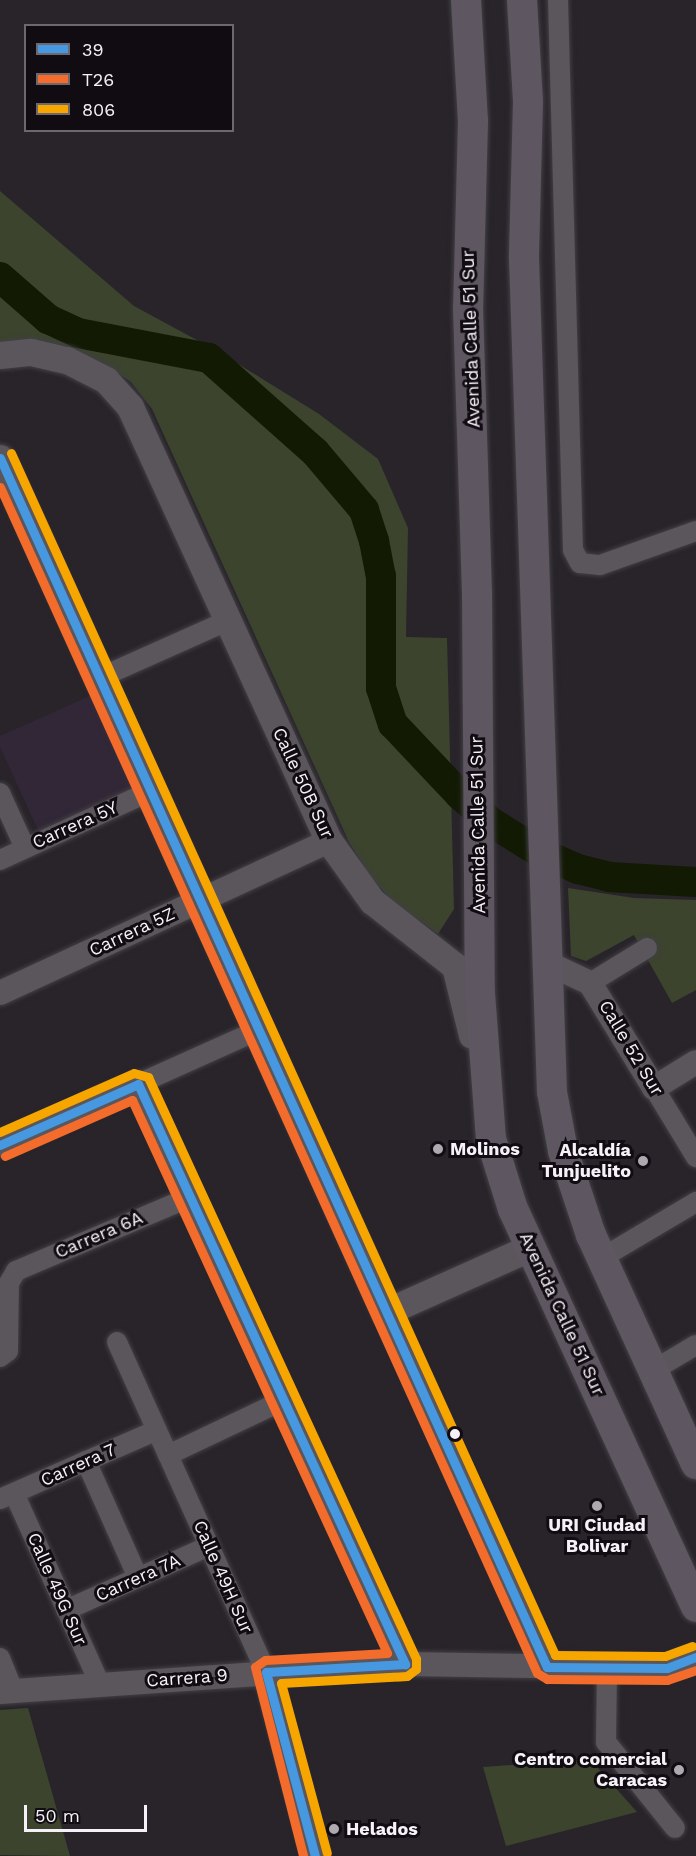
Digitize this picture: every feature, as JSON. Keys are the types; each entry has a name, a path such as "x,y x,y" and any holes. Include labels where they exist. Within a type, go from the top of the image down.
{"main road":[{"name":"Avenida Calle 51 Sur","path":"466,0 473,121 468,307 476,557 480,993 488,1118 497,1165 531,1247 696,1607"},
{"path":"522,0 528,102 524,258 549,1063 560,1138 600,1259 696,1464"},
{"name":"Calle 50B Sur","path":"0,355 45,354 88,369 119,393 138,420 329,841 372,901 446,956 458,971 488,1118"},
{"path":"0,458 386,1312 531,1247"}],"street":[{"path":"558,0 573,550 580,563 600,565 696,531"},
{"path":"99,678 229,620"},
{"name":"Carrera 5Y","path":"0,860 151,791"},
{"path":"0,793 25,848"},
{"name":"Carrera 5Z","path":"0,993 329,841"},
{"path":"590,983 647,948"},
{"name":"Calle 52 Sur","path":"545,962 590,983 696,1157"},
{"path":"0,1145 258,1030"},
{"path":"654,1088 696,1062"},
{"path":"138,1083 405,1665"},
{"name":"Carrera 6A","path":"3,1356 11,1276 21,1267 190,1197"},
{"path":"600,1259 696,1202"},
{"path":"386,1312 547,1667"},
{"name":"Calle 49H Sur","path":"117,1342 266,1672 315,1856"},
{"path":"652,1371 696,1345"},
{"path":"168,1455 284,1400"},
{"name":"Carrera 7","path":"7,1496 157,1430"},
{"path":"86,1461 138,1578"},
{"name":"Calle 49G Sur","path":"7,1496 66,1610 100,1684"},
{"name":"Carrera 7A","path":"66,1610 209,1546"},
{"name":"Carrera 9","path":"7,1692 266,1672 405,1665 667,1668 696,1657"},
{"path":"0,1658 7,1692"},
{"path":"607,1669 606,1742 675,1828"}],"shaded area":[{"path":"92,695 135,789 39,832 0,747 0,736"}],"green space":[{"path":"0,191 134,306 219,352 319,414 378,459 408,528 406,637 447,638 454,909 438,934 391,900 371,877 349,842 152,409 131,382 112,369 0,343"},
{"path":"568,888 634,898 696,900 696,990 672,1003 634,935 586,961 571,956"},
{"path":"28,1708 70,1856 0,1855 0,1710"},
{"path":"590,1759 637,1812 506,1846 483,1767"}],"waterway":[{"path":"0,277 48,319 78,333 209,358 315,452 364,510 374,541 381,576 381,688 393,724 460,795 491,822 539,852 578,869 609,877 696,882"}],"transit line":[{"name":"806","path":"11,453 555,1655 665,1656 692,1646"},
{"name":"39","path":"0,458 547,1667 667,1668 696,1657"},
{"name":"T26","path":"0,487 537,1673 547,1679 667,1680 696,1670"},
{"name":"806","path":"0,1132 134,1073 148,1077 416,1659 416,1669 407,1676 281,1683 327,1853"},
{"name":"39","path":"0,1145 138,1084 405,1664 266,1672 315,1856"},
{"name":"T26","path":"5,1156 132,1100 387,1653 265,1660 255,1667 303,1856"}],"place":[{"name":"Molinos","path":"438,1149"},
{"name":"Alcaldía Tunjuelito","path":"643,1161"},
{"name":"URI Ciudad Bolivar","path":"597,1506"},
{"name":"Centro comercial Caracas","path":"679,1770"},
{"name":"Helados","path":"334,1829"}]}
